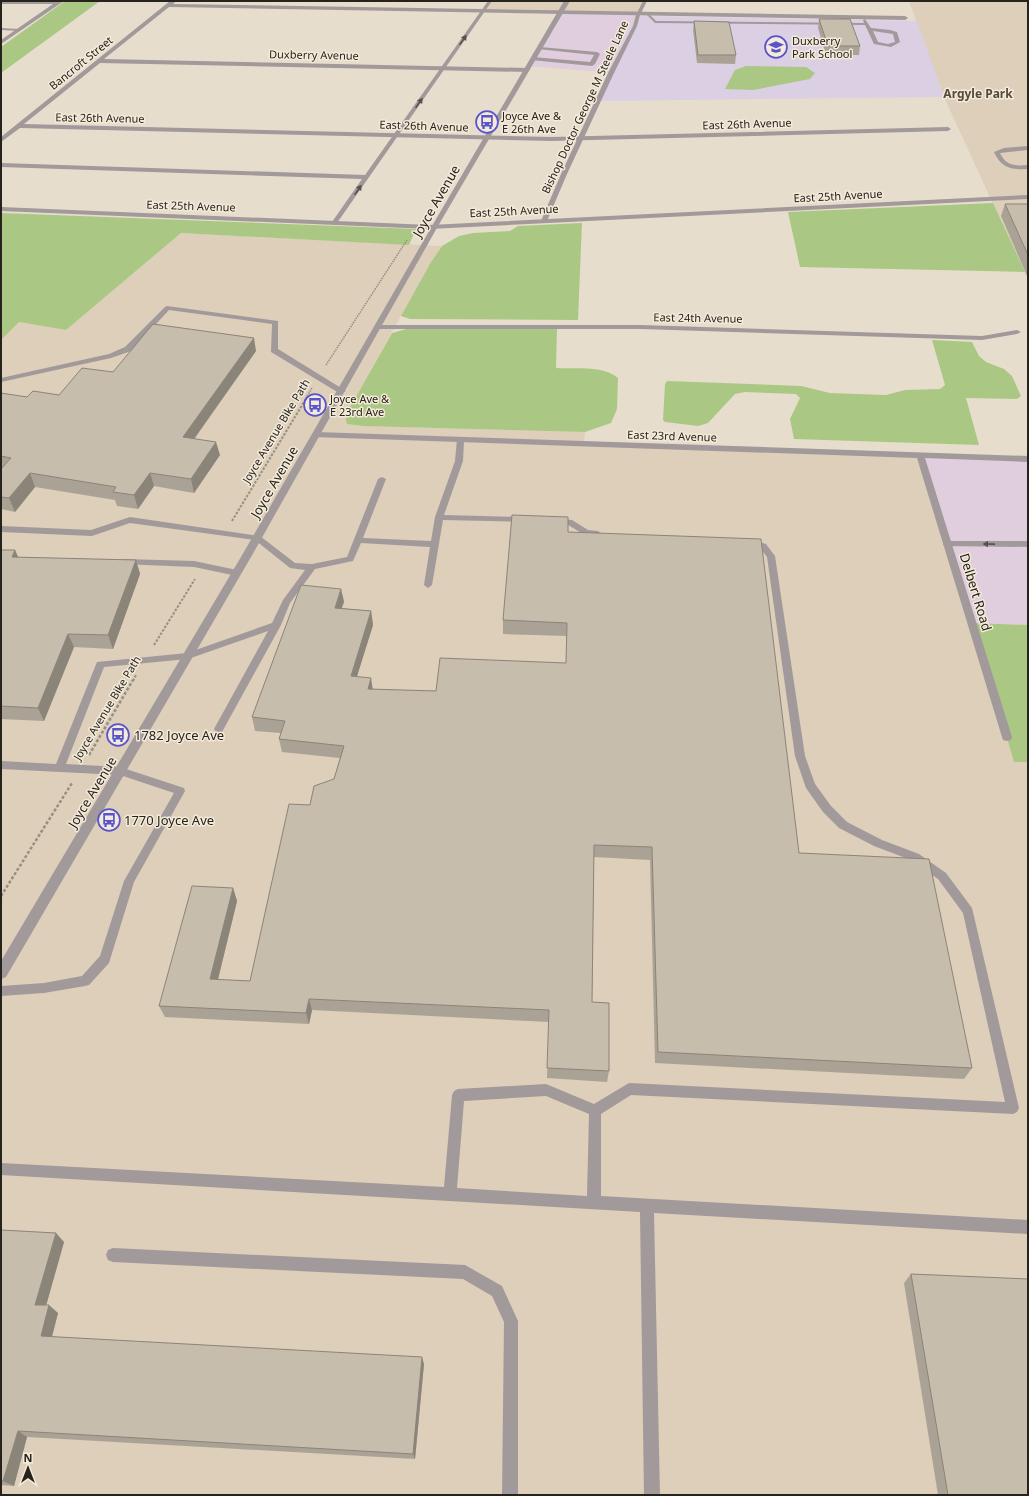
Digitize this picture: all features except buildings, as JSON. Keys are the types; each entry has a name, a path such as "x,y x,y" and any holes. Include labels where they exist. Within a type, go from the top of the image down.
{"street":[{"name":"Bancroft Street","path":"1,140 174,1"},
{"name":"Joyce Avenue","path":"1,974 237,573 379,327 435,226 567,1"},
{"path":"1,2 60,2"},
{"path":"1,42 60,2"},
{"path":"168,5 638,15 905,18"},
{"name":"Duxberry Avenue","path":"100,60 527,70"},
{"name":"East 26th Avenue","path":"19,126 488,138 581,138 948,129"},
{"name":"East 25th Avenue","path":"1,209 435,226 1028,197"},
{"name":"East 24th Avenue","path":"379,327 648,327 982,338 1017,332"},
{"name":"East 23rd Avenue","path":"316,435 1028,459"},
{"name":"Delbert Road","path":"920,455 1007,737"}],"lane":[{"path":"335,222 490,1"},
{"name":"Bishop Doctor George M Steele Lane","path":"544,221 564,174 611,73 635,26 638,15 645,1"},
{"path":"649,15 655,22 781,23 869,27 895,33 898,42 896,44 881,45 876,43 869,27 864,18"},
{"path":"779,17 781,23"},
{"path":"1,29 19,30"},
{"path":"533,59 592,64 597,54 540,48"},
{"path":"1028,148 997,152 999,159 1012,168 1028,167"},
{"path":"1,165 367,177"},
{"path":"1,380 111,356 128,349 167,308 276,322 274,350 342,391"},
{"path":"428,585 439,517 459,461 460,441"},
{"path":"1,529 92,533 130,520 257,538 293,566 312,567 350,559 382,479"},
{"path":"439,517 569,522 586,533 609,534"},
{"path":"357,540 434,544"},
{"path":"595,1111 629,1089 1013,1108 968,911 942,876 915,857 878,843 843,825 827,809 810,785 800,756 771,556 763,546 740,540"},
{"path":"947,544 1028,544"},
{"path":"117,562 194,564 237,573"},
{"path":"219,729 276,625 277,619 290,596 312,567"},
{"path":"59,768 100,664 188,656 276,625"},
{"path":"1,765 120,771 180,791 129,881 106,959 85,981 44,988 1,991"},
{"path":"450,1195 458,1095 546,1090 595,1111"},
{"path":"594,1203 595,1111"},
{"path":"1,1169 1028,1227"},
{"path":"647,1206 652,1495"},
{"path":"113,1256 465,1272 497,1291 511,1321 510,1495"}],"path":[{"name":"Joyce Avenue Bike Path","path":"224,534 318,377 409,236 404,232 409,226"},
{"name":"Joyce Avenue Bike Path","path":"1,896 203,566"}],"shaded area":[{"path":"491,1 647,1 640,15 484,11"},
{"path":"909,1 1028,1 1028,280 944,97"},
{"path":"560,13 641,16 614,73 527,66"},
{"name":"Duxberry Park School","path":"641,16 917,21 944,97 600,101"},
{"path":"181,233 442,246 431,262 345,416 347,424 363,426 585,432 584,443 923,454 1014,761 1028,762 1028,1495 1,1495 1,340 19,322 66,330"},
{"path":"923,454 1028,458 1028,625 973,623"}],"green space":[{"path":"65,1 100,1 1,73 1,47"},
{"path":"746,66 806,67 815,73 810,79 753,90 725,89 735,70"},
{"path":"993,203 1025,272 800,267 788,212"},
{"path":"1,213 416,229 409,245 181,233 66,330 19,322 1,340"},
{"path":"582,223 578,320 410,319 401,316 431,262 442,246 459,236 473,233 510,231 518,226"},
{"path":"410,328 557,328 556,368 597,369 612,374 618,378 617,409 611,423 585,432 363,426 347,424 345,416 392,333"},
{"path":"932,340 972,342 979,356 986,362 1004,369 1012,376 1021,396 1017,399 966,398 979,445 794,439 790,419 800,398 796,394 745,392 735,394 708,423 698,426 665,422 663,420 665,384 667,381 801,386 830,393 886,395 905,390 940,389 945,385"},
{"path":"973,623 1028,625 1028,762 1014,762"}],"place":[{"name":"Duxberry Park School","path":"776,47"},
{"name":"Joyce Ave & E 26th Ave","path":"487,122"},
{"name":"Joyce Ave & E 23rd Ave","path":"315,405"},
{"name":"1782 Joyce Ave","path":"118,735"},
{"name":"1770 Joyce Ave","path":"109,820"}],"district":[{"name":"Argyle Park","path":"978,94"}]}
